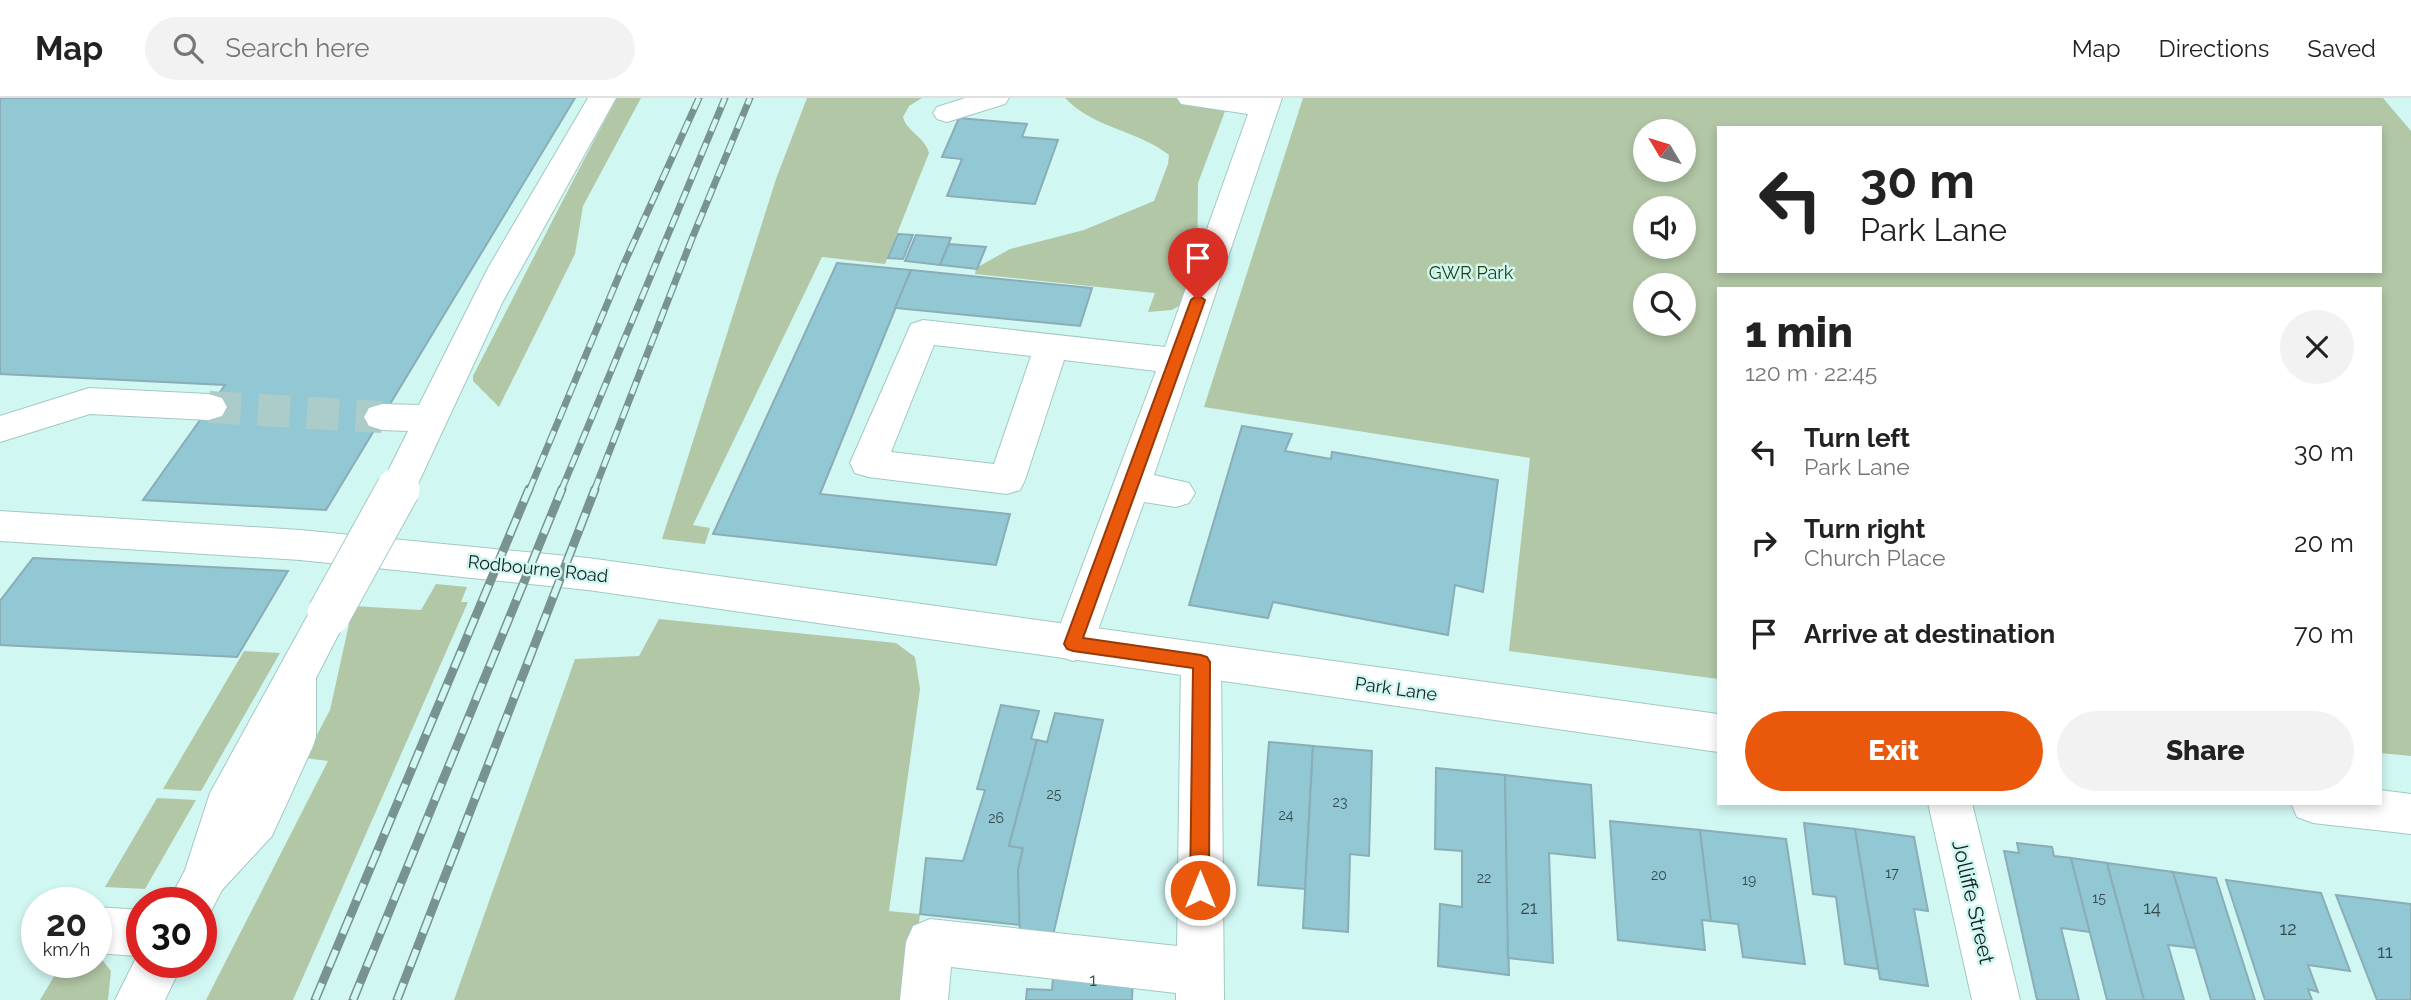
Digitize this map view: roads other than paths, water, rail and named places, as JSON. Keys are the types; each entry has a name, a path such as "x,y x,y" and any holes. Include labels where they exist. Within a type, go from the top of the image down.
{"main road":[{"path":"201,887 256,821 295,737 297,675 398,489 451,374 496,286 602,98"},
{"path":"947,113 995,98"},
{"path":"1073,644 1177,361 1267,103 1192,98"},
{"path":"1051,346 1007,480 868,463 923,332 1051,346 1177,361"},
{"path":"0,429 89,401 209,407"},
{"path":"382,417 432,419"},
{"path":"1131,485 1176,493"},
{"name":"Rodbourne Road","path":"0,526 313,546 588,574 1073,644"},
{"name":"Park Lane","path":"1073,644 1717,733"},
{"path":"923,1000 930,942 1200,986 1201,662"},
{"name":"Jolliffe Street","path":"1951,805 1996,1000"},
{"path":"2331,805 2411,814"},
{"path":"139,1000 151,978"}],"tunnel":[{"path":"209,407 382,417"}],"railway":[{"path":"529,491 623,266 699,98"},
{"path":"561,491 725,98"},
{"path":"594,491 750,98"},
{"path":"315,1000 529,489"},
{"path":"353,1000 562,489"},
{"path":"397,1000 595,489"}],"park label":[{"name":"GWR Park","path":"1471,273"}]}
